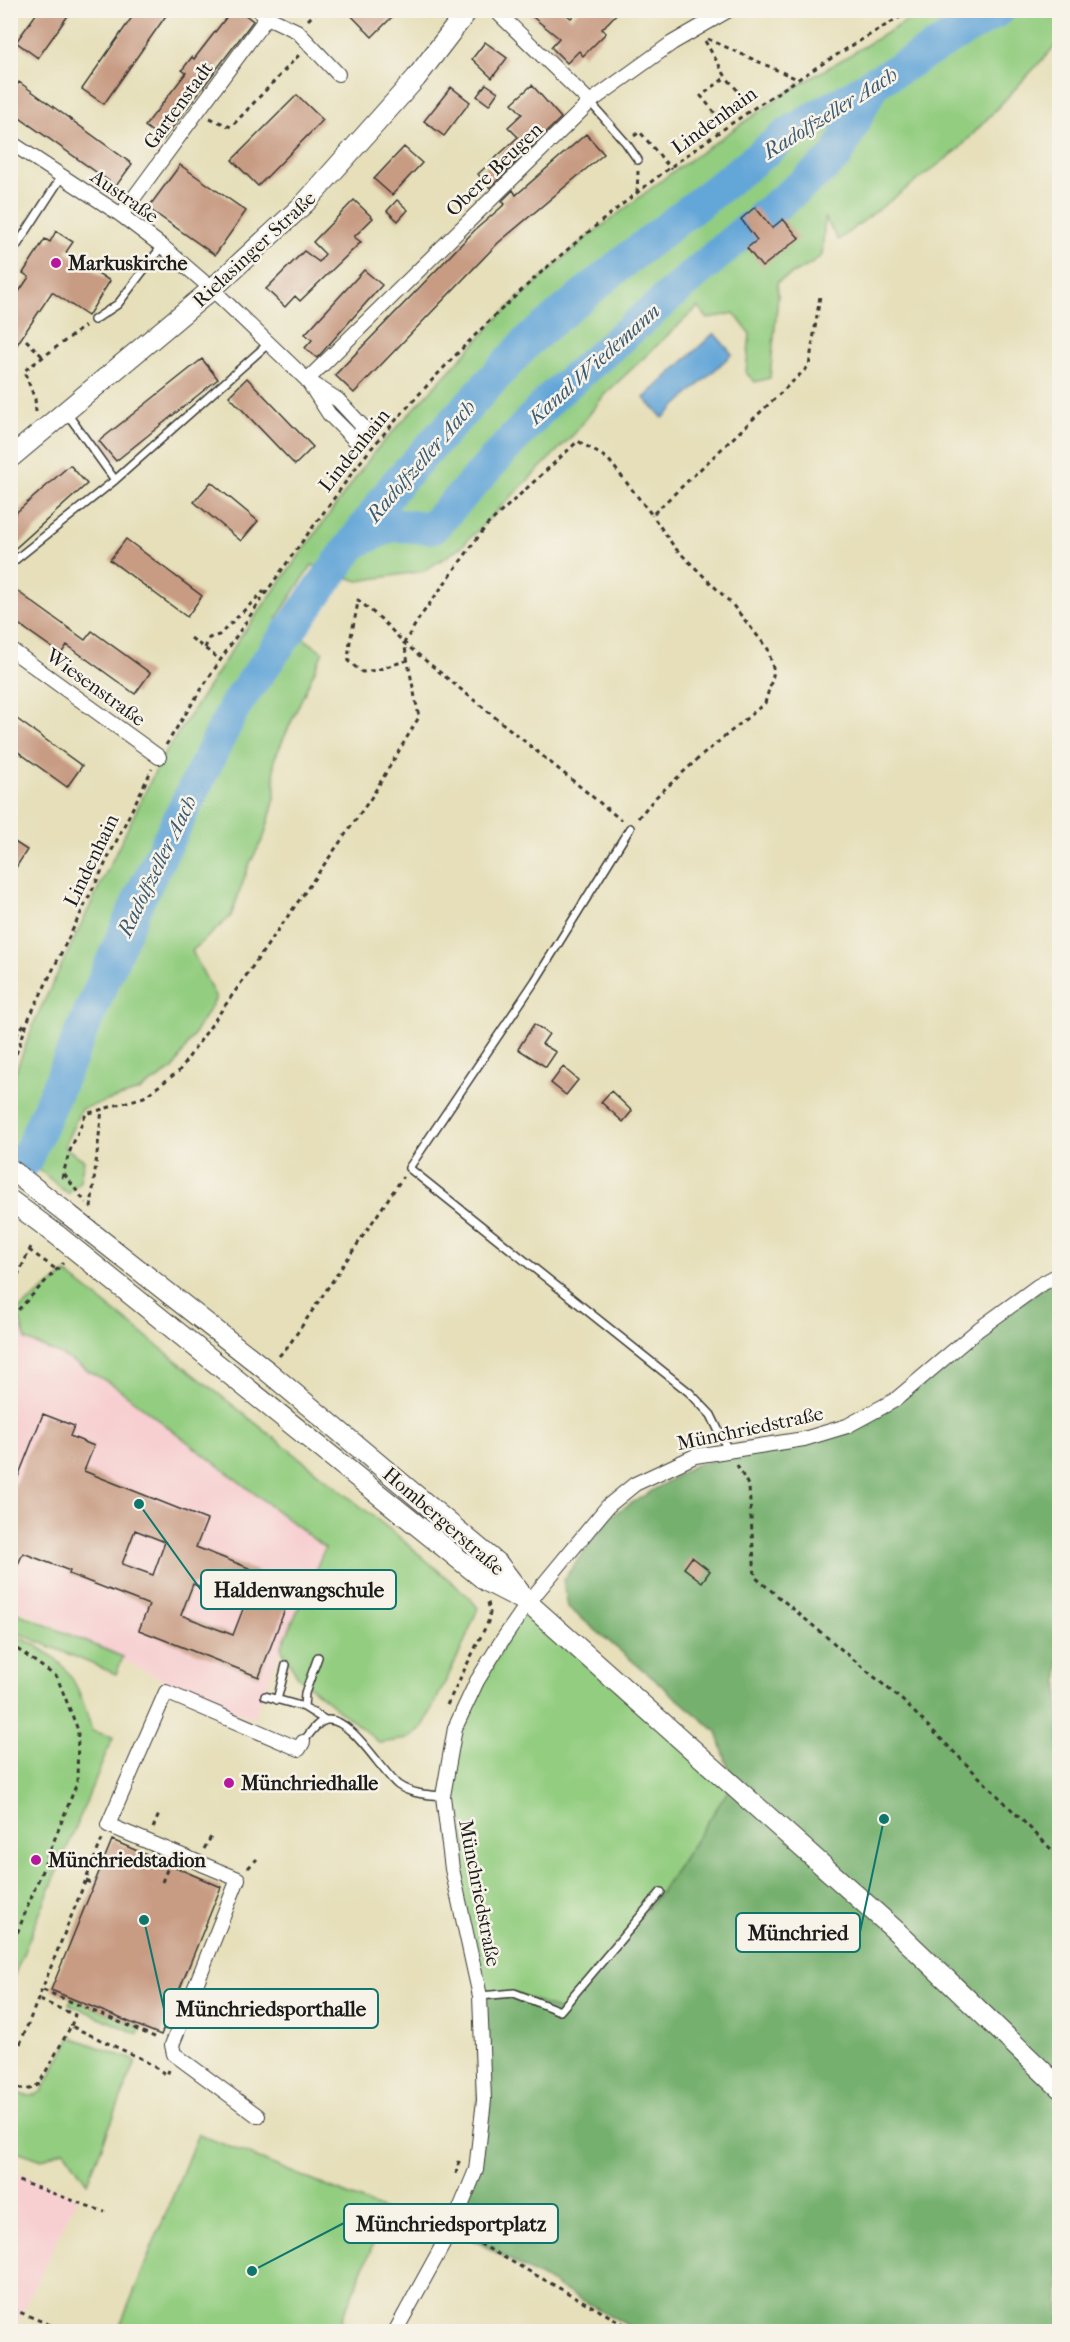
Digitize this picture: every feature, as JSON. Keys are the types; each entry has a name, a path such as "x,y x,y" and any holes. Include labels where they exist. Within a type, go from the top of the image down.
{"main road":[{"name":"Rielasinger Straße","path":"10,458 212,289 305,203 408,86 468,10"},
{"name":"Hombergerstraße","path":"10,1169 266,1370 499,1565 528,1603"},
{"name":"Hombergerstraße","path":"10,1200 57,1235 486,1581 528,1603"},
{"path":"528,1603 896,1930 1059,2088"}],"street":[{"path":"495,10 590,102"},
{"name":"Obere Beugen","path":"307,380 590,102 672,43 729,10"},
{"path":"263,14 297,31 338,74"},
{"name":"Gartenstadt","path":"121,215 197,112 263,14"},
{"name":"Austraße","path":"10,142 121,215 162,246 212,289 307,380"},
{"name":"Wiesenstraße","path":"10,649 159,757"},
{"name":"Münchriedstraße","path":"395,2331 452,2228 476,2170 484,2100 480,1996 452,1869 443,1796 455,1728 477,1681 528,1603 608,1506 635,1484 695,1456 804,1439 847,1426 895,1400 979,1329 1038,1286 1059,1274"},
{"path":"258,2116 174,2054 172,2045 238,1879 108,1824 166,1692 299,1749 303,1742"}],"lane":[{"path":"590,102 638,160"},
{"path":"10,256 62,176"},
{"path":"93,320 118,304 162,246"},
{"path":"10,564 115,480 269,343"},
{"path":"66,412 115,480"},
{"path":"630,828 535,981 409,1168 690,1393 711,1415 728,1450"},
{"path":"304,1707 305,1693 318,1657"},
{"path":"277,1700 286,1665"},
{"name":"Münchriedstraße","path":"265,1696 304,1707 325,1720 335,1721 352,1732 398,1785 418,1794 443,1796"},
{"path":"303,1742 318,1724 325,1720"},
{"name":"Münchriedstraße","path":"480,1996 514,1993 560,2011 661,1892"}],"path":[{"name":"Lindenhain","path":"10,1071 29,1018 159,757 219,659 270,585 374,445 472,338 578,240 636,193 797,79 912,10"},
{"path":"726,77 701,96 719,118 744,98 726,77 703,37 797,79"},
{"path":"197,112 231,127 310,45"},
{"path":"626,143 640,132 671,169"},
{"path":"636,193 638,160"},
{"path":"652,515 810,366 820,296"},
{"path":"37,434 35,399 24,371 93,320"},
{"path":"26,340 42,356"},
{"path":"91,1209 63,1176 69,1153 86,1114 144,1097 179,1071 371,798 419,717 405,643 420,617 487,525 578,441 608,459 675,548 731,603 768,649 774,672 765,704 700,756 656,797 630,828 405,643 358,600 355,625 348,651 349,662 362,672 377,670 408,660"},
{"path":"205,648 209,638 219,635 270,585"},
{"path":"191,638 219,659"},
{"path":"10,1042 29,1018"},
{"path":"88,1230 102,1109"},
{"path":"289,1345 409,1168"},
{"path":"10,1292 30,1248 57,1270"},
{"path":"10,1314 17,1311 75,1250"},
{"path":"728,1450 749,1487 755,1576 903,1701 1059,1858"},
{"path":"445,1711 448,1700 488,1620 490,1613 488,1602 482,1597"},
{"path":"10,1644 57,1677 78,1730 77,1783 10,1951"},
{"path":"10,2069 108,1824"},
{"path":"86,1881 94,1884"},
{"path":"43,1990 146,2032"},
{"path":"10,2085 26,2090 33,2089 39,2084 75,2015 39,2000"},
{"path":"71,2026 142,2059 167,2075"},
{"path":"455,2176 461,2155"},
{"path":"10,2178 105,2212"},
{"path":"452,2228 638,2331"},
{"path":"12,2309 53,2326"},
{"path":"45,2331 48,2324"}],"shaded area":[{"path":"17,1311 102,1357 210,1460 325,1548 253,1719 182,1689 11,1605 10,1313"},
{"path":"11,2170 77,2198 13,2332 10,2331"}],"green space":[{"path":"923,11 1059,11 1058,43 959,149 838,240 825,218 822,255 811,264 777,282 778,296 770,378 755,382 746,373 750,334 734,313 708,319 698,307 605,394 575,433 460,548 424,571 358,581 312,565 276,619 323,652 274,760 275,798 264,837 249,865 231,916 192,951 216,998 173,1069 139,1091 81,1109 64,1147 84,1160 80,1181 68,1194 11,1146 10,1086 36,1018 161,759 239,639 375,451 500,316 580,243 671,173 786,93"},
{"path":"66,1273 398,1536 469,1597 478,1608 461,1650 423,1727 407,1739 380,1743 298,1677 281,1648 325,1548 115,1386 61,1355 26,1340 17,1311"},
{"path":"1059,1276 1059,2331 638,2331 452,2228 476,2170 480,1996 514,1993 560,2011 661,1892 733,1784 717,1732 568,1607 563,1580 610,1516 695,1465 849,1428"},
{"path":"528,1603 733,1784 661,1892 560,2011 480,1996 443,1796 455,1728"},
{"path":"10,1610 123,1657 116,1674 11,1630"},
{"name":"Münchriedstadion","path":"11,1634 44,1650 66,1670 81,1696 92,1731 113,1737 11,1983"},
{"path":"72,1998 141,2027 138,2034 69,2004"},
{"path":"71,2037 136,2061 87,2183 64,2150 42,2160 11,2149 11,2090 26,2096 42,2091"},
{"path":"198,2134 387,2211 337,2331 118,2331"}],"water":[{"path":"714,333 732,354 663,418 644,398"}],"building":[{"path":"39,10 72,10 38,58 16,42"},
{"path":"137,10 170,10 104,104 82,89"},
{"path":"232,10 239,10 253,21 163,140 145,126 186,73 182,70 192,57 194,59"},
{"path":"346,10 399,10 372,37"},
{"path":"524,10 561,10 571,18 579,10 620,10 602,29 606,33 583,56 579,51 567,63 551,47 559,38"},
{"path":"485,42 507,58 492,78 472,59"},
{"path":"19,82 132,164 116,186 10,111 10,95"},
{"path":"486,84 498,92 489,105 477,96"},
{"path":"532,85 561,118 490,188 478,174 518,137 508,127 522,114 512,103"},
{"path":"451,87 470,102 444,136 424,121"},
{"path":"297,95 323,120 258,186 232,160"},
{"path":"586,134 604,154 498,243 354,393 335,375 475,230 505,204 502,201 513,190 516,195"},
{"path":"404,147 422,163 392,195 374,179"},
{"path":"180,165 246,211 215,255 148,208"},
{"path":"354,200 373,218 354,237 361,242 300,301 295,296 285,307 266,289 304,251 319,262 325,254 313,242"},
{"path":"397,200 408,210 398,221 387,211"},
{"path":"755,207 772,228 783,219 799,238 762,267 747,248 757,240 741,219"},
{"name":"Markuskirche","path":"56,231 73,242 66,252 110,281 88,316 52,292 10,355 10,305 29,277 23,273 45,239 50,242"},
{"path":"364,270 382,285 317,358 305,348 312,340 305,334"},
{"path":"202,359 218,379 116,461 99,441"},
{"path":"247,378 313,447 295,465 229,396"},
{"path":"70,465 87,484 10,553 10,518"},
{"path":"211,482 258,521 241,541 194,502"},
{"path":"126,539 202,596 187,617 110,560"},
{"path":"10,586 85,640 92,631 150,673 135,694 67,645 61,654 10,618"},
{"path":"10,714 82,766 67,787 10,746"},
{"path":"10,839 27,850 10,877"},
{"path":"534,1024 549,1034 542,1044 556,1052 546,1067 518,1049"},
{"path":"563,1067 578,1080 566,1095 551,1083"},
{"path":"611,1091 632,1111 623,1122 601,1102"},
{"path":"43,1414 74,1426 70,1436 94,1446 84,1471 207,1520 196,1547 294,1586 259,1677 139,1630 149,1605 69,1574 70,1571 23,1553 10,1583 10,1497","holes":["135,1530 165,1542 153,1575 122,1564","193,1584 245,1604 233,1635 181,1615"]},
{"path":"692,1557 710,1571 702,1582 684,1568"},
{"path":"112,1840 221,1887 161,2035 51,1990"}],"waterway":[{"name":"Radolfzeller Aach","path":"25,1162 139,899 236,704 396,484 528,341 627,259 789,133 999,10"},
{"name":"Kanal Wiedemann","path":"763,216 836,157 874,82"},
{"name":"Kanal Wiedemann","path":"354,543 392,525 432,528 552,397 748,228"}],"place":[{"name":"Markuskirche","path":"56,263"},
{"name":"Haldenwangschule","path":"139,1504"},
{"name":"Münchriedhalle","path":"229,1783"},
{"name":"Münchried","path":"884,1819"},
{"name":"Münchriedstadion","path":"36,1860"},
{"name":"Münchriedsporthalle","path":"144,1920"},
{"name":"Münchriedsportplatz","path":"252,2271"}]}
